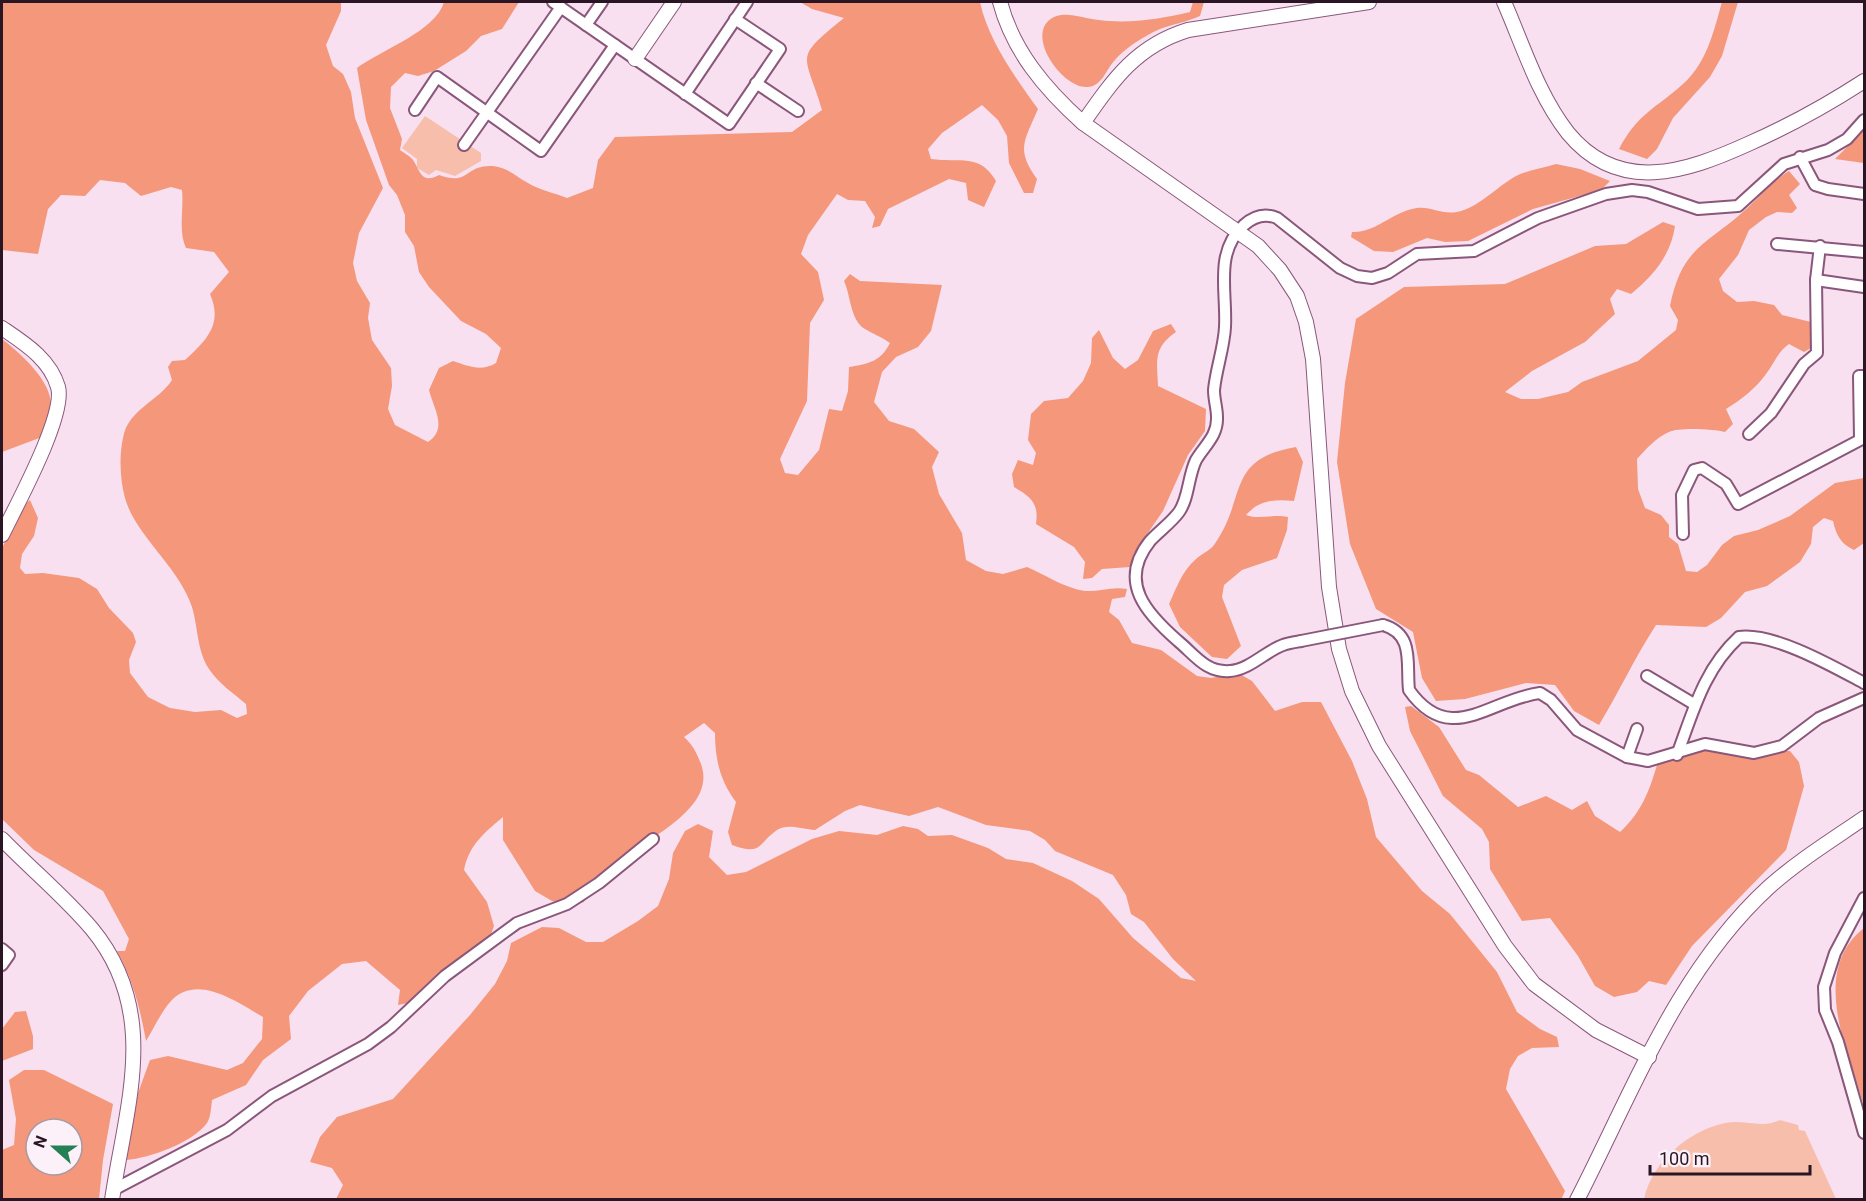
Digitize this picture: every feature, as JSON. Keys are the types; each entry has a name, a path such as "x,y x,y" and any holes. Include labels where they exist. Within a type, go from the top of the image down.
{"street":[{"path":"586,25 602,2"},
{"path":"635,58 674,2"},
{"path":"685,94 747,2"},
{"path":"1000,2 1019,47 1049,91 1083,123 1258,246 1280,270 1297,296 1306,322 1313,359 1332,610 1344,669 1363,716 1378,746 1505,946 1534,984 1556,1003 1596,1030 1649,1057"},
{"path":"1083,123 1132,61 1157,42 1173,34 1370,2"},
{"path":"1504,2 1543,92 1568,133 1592,154 1620,168 1636,172 1664,173 1704,164 1783,129 1864,81"},
{"path":"465,145 557,4 729,124 780,49 735,19"},
{"path":"415,110 437,77 541,151 615,45"},
{"path":"756,83 798,111"},
{"path":"1864,120 1846,139 1828,150 1800,157 1784,164 1738,206 1698,209 1648,192 1632,190 1606,194 1538,218 1474,251 1456,253 1432,251 1417,254 1388,273 1372,278 1357,276 1340,268 1277,218 1269,215 1250,220 1231,238 1224,254 1225,329 1214,389 1214,407 1218,416 1211,442 1196,460 1180,511 1143,552 1138,568 1137,586 1145,609 1156,622 1206,667 1218,672 1233,671 1283,645 1383,625 1393,628 1402,636 1409,656 1409,690 1430,712 1443,718 1458,719 1540,693 1551,699 1565,719 1577,730 1627,757 1648,761 1705,744 1754,753 1782,746 1819,718 1864,698"},
{"path":"1800,157 1815,185 1864,194"},
{"path":"1777,244 1820,246 1864,252"},
{"path":"1749,434 1771,413 1804,364 1817,353 1816,280 1820,246"},
{"path":"1816,280 1864,287"},
{"path":"2,328 40,357 52,373 58,388 58,404 51,429 2,535"},
{"path":"1683,534 1682,495 1694,470 1702,468 1726,484 1737,504 1862,438 1859,376 1864,376"},
{"path":"1677,754 1701,687 1729,646 1739,638 1749,636 1762,638 1832,665 1864,683"},
{"path":"1647,676 1694,704"},
{"path":"1627,757 1637,729"},
{"path":"1577,1200 1649,1057 1701,966 1767,889 1792,868 1864,818"},
{"path":"2,839 90,928 116,968 129,1001 134,1060 113,1195"},
{"path":"113,1195 227,1130 272,1096 368,1044 391,1027 445,976 501,934 532,915 567,904 600,883 653,839"},
{"path":"1863,904 1835,953 1824,987 1825,1010 1838,1042 1864,1133"},
{"path":"2,949 9,955 2,965"}],"shaded area":[{"path":"2,2 341,2 341,11 326,45 333,66 343,74 351,92 355,118 383,188 359,233 353,263 357,281 370,303 368,318 372,340 391,368 392,386 388,409 395,425 428,442 434,437 438,425 429,390 439,368 453,361 474,367 490,366 496,363 501,348 486,334 461,321 429,287 419,272 414,246 405,232 405,215 397,195 389,185 366,120 357,68 419,31 439,12 444,2 519,2 502,29 481,36 466,51 434,71 418,76 405,73 391,87 390,108 402,139 400,150 412,159 422,175 428,178 439,175 456,178 475,169 496,166 537,188 567,198 593,188 598,160 615,137 792,132 822,110 807,58 816,42 844,18 812,9 800,2 980,2 996,44 1038,109 1024,144 1026,160 1037,179 1033,193 1024,193 1009,163 1007,136 998,120 982,105 942,133 928,149 931,159 968,161 983,166 990,172 996,181 984,207 968,200 966,183 949,179 888,209 880,226 872,228 875,217 865,201 848,200 837,194 808,235 801,254 818,272 824,300 810,323 807,401 780,459 785,473 798,475 819,450 829,409 842,411 848,391 849,367 874,361 883,354 890,343 865,329 856,320 844,281 850,274 860,281 942,285 931,331 918,347 896,357 882,372 874,402 889,421 914,429 939,452 932,467 939,494 962,533 966,560 986,571 1003,574 1027,567 1062,584 1085,591 1127,589 1125,597 1112,599 1109,612 1119,620 1132,643 1161,650 1197,676 1211,678 1238,673 1252,681 1275,711 1302,702 1321,702 1352,761 1367,799 1376,837 1422,891 1450,914 1497,972 1517,1012 1540,1029 1557,1037 1559,1047 1532,1048 1518,1056 1510,1069 1506,1089 1565,1191 1561,1200 336,1199 343,1185 332,1168 310,1162 320,1137 337,1117 393,1099 470,1015 495,984 507,961 511,943 542,927 559,928 586,942 603,942 658,906 669,879 673,853 685,831 698,824 713,831 709,857 727,875 746,872 812,839 839,831 877,835 903,826 918,829 928,836 952,835 988,848 1006,859 1033,863 1072,881 1099,899 1133,938 1181,978 1196,981 1173,959 1144,922 1131,914 1126,895 1113,875 1055,851 1045,840 1030,831 986,825 938,807 909,816 860,805 845,811 815,830 795,827 781,828 755,849 732,845 728,832 736,802 726,786 720,769 715,733 704,723 684,737 694,749 701,764 703,783 696,799 683,815 607,869 593,884 584,902 572,906 552,901 535,891 503,840 503,817 474,846 464,870 487,902 494,926 490,937 469,950 408,1003 398,1005 400,990 366,961 342,964 308,991 289,1016 291,1039 263,1060 246,1085 212,1100 208,1121 200,1130 170,1148 126,1160 138,1093 150,1060 168,1056 227,1070 243,1063 262,1039 263,1017 217,993 193,990 181,993 171,1001 146,1041 135,994 117,951 125,951 129,939 103,891 34,850 2,819 2,548 23,506 30,500 38,518 34,536 22,554 20,568 25,574 43,573 79,578 97,589 109,608 133,633 136,642 129,660 130,673 148,697 170,708 195,712 221,710 237,718 247,714 246,704 217,679 205,662 192,607 186,592 130,512 123,491 121,468 121,452 126,428 137,413 172,380 168,367 172,361 185,360 211,331 215,314 210,294 229,272 214,252 186,248 182,227 182,190 171,187 141,196 125,183 100,180 85,196 61,195 48,209 38,254 2,250"},
{"path":"1193,2 1204,2 1200,16 1160,29 1136,42 1119,55 1100,81 1092,86 1077,85 1067,79 1049,58 1044,46 1042,34 1045,24 1059,15 1110,21 1144,20 1190,12"},
{"path":"1722,2 1738,2 1722,56 1710,77 1673,118 1657,149 1647,159 1619,149 1640,119 1691,76 1704,56"},
{"path":"425,116 481,153 481,161 455,176 436,170 429,175 417,168 417,159 402,148"},
{"path":"1864,128 1864,163 1835,159 1861,133"},
{"path":"1556,164 1580,169 1610,181 1601,190 1533,209 1468,241 1445,242 1427,238 1393,252 1374,251 1351,237 1352,232 1368,230 1412,209 1425,208 1448,213 1461,211 1476,204 1516,176"},
{"path":"1789,171 1800,184 1789,195 1797,208 1792,213 1777,212 1766,217 1749,230 1738,255 1719,279 1723,291 1737,302 1754,301 1774,305 1782,315 1811,322 1811,348 1804,352 1789,344 1785,347 1757,384 1726,409 1733,424 1725,432 1680,429 1669,432 1656,440 1637,459 1638,489 1645,508 1661,515 1669,525 1669,537 1678,544 1686,571 1697,572 1707,565 1722,545 1734,536 1758,530 1790,516 1835,483 1864,478 1864,543 1854,550 1849,548 1840,539 1833,521 1824,518 1813,527 1811,544 1800,562 1767,586 1745,592 1721,618 1706,627 1656,625 1599,725 1574,711 1555,685 1526,683 1465,699 1436,701 1422,678 1413,632 1376,609 1350,544 1337,462 1345,383 1356,319 1404,287 1505,284 1595,246 1626,244 1663,222 1675,226 1665,256 1647,280 1631,294 1617,289 1610,299 1615,314 1585,342 1532,371 1505,392 1521,399 1538,399 1568,392 1582,382 1638,361 1676,330 1678,320 1670,306 1675,286 1688,259"},
{"path":"1171,324 1176,332 1163,344 1158,355 1158,386 1206,409 1205,431 1188,455 1163,511 1134,553 1130,567 1102,569 1092,578 1083,579 1085,562 1074,547 1036,524 1035,506 1025,494 1014,487 1012,474 1018,460 1033,465 1036,453 1028,440 1031,414 1044,401 1068,398 1083,381 1091,363 1092,338 1099,330 1113,358 1125,369 1138,360 1153,331"},
{"path":"2,339 25,359 40,377 50,396 51,405 42,437 2,452"},
{"path":"1296,447 1303,462 1294,501 1280,500 1262,503 1246,515 1288,517 1287,530 1277,558 1242,570 1224,585 1222,597 1241,646 1227,659 1212,657 1180,627 1169,604 1186,569 1216,542 1248,470 1258,460"},
{"path":"1411,706 1439,727 1466,770 1479,775 1518,807 1546,796 1572,810 1587,801 1595,816 1620,832 1634,817 1643,801 1657,765 1701,747 1721,751 1790,751 1799,762 1804,786 1786,850 1692,946 1666,985 1649,981 1637,992 1614,997 1595,986 1578,956 1550,918 1522,921 1490,869 1489,842 1482,829 1443,796 1410,731 1405,707"},
{"path":"1864,928 1864,1106 1842,1037 1837,1013 1836,989 1839,966 1848,946"},
{"path":"26,1011 33,1036 33,1049 2,1061 2,1029 15,1012"},
{"path":"24,1070 44,1070 113,1104 99,1199 2,1199 2,1150 14,1145 16,1119 9,1080"},
{"path":"1780,1120 1798,1125 1799,1130 1805,1131 1836,1199 1644,1199 1648,1185 1663,1161 1685,1141 1698,1133 1725,1123 1767,1124"}]}
